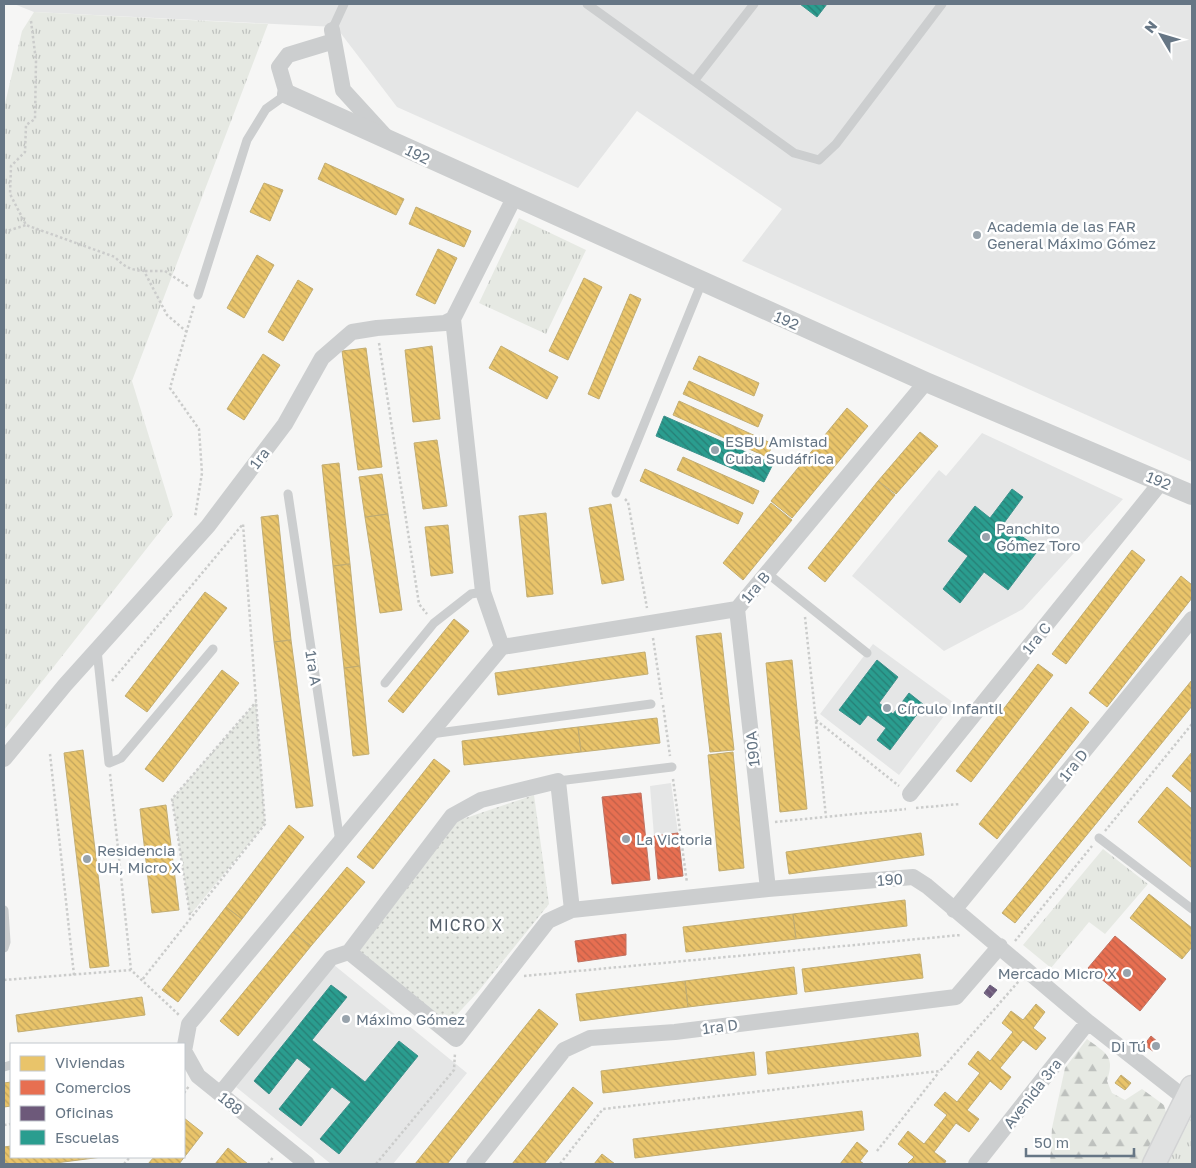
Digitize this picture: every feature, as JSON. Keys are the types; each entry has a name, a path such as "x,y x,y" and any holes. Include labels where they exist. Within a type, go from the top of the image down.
{"main road":[{"path":"1154,1164 1190,1092"}],"street":[{"path":"287,94 279,67 288,55 333,35"},
{"name":"192","path":"333,35 343,90 386,137"},
{"name":"192","path":"287,94 386,137 440,165 926,382 1192,494"},
{"path":"189,1024 502,647 483,592 453,319 514,198"},
{"name":"1ra","path":"4,759 97,650 208,526 286,424 322,358 352,332 377,328 444,323 453,319"},
{"name":"1ra B","path":"502,647 737,609 926,382"},
{"name":"1ra C","path":"910,794 1162,481"},
{"name":"190A","path":"737,609 768,889"},
{"name":"1ra D","path":"954,910 1192,619"},
{"path":"220,1094 331,958 349,952 452,816 481,800 558,781 572,910"},
{"name":"190","path":"502,978 548,921 572,910 768,889 913,877 927,886 1000,946 1088,1022 1190,1092"},
{"name":"1ra D","path":"474,1164 564,1050 590,1038 675,1032 956,997 1000,946"},
{"path":"349,952 456,1039 502,978"},
{"name":"Avenida 3ra","path":"976,1164 1088,1022"},
{"name":"188","path":"185,1046 189,1024"},
{"name":"188","path":"185,1053 198,1076 307,1164"}],"lane":[{"path":"333,35 344,4"},
{"path":"587,4 794,154 819,160 836,144 942,4"},
{"path":"694,81 754,4"},
{"path":"198,295 247,140 266,109 287,94"},
{"path":"616,493 702,282"},
{"name":"1ra A","path":"288,494 340,842"},
{"path":"767,573 867,653"},
{"path":"385,683 434,623 471,594 483,592"},
{"path":"97,650 109,763 121,758 214,649"},
{"path":"430,734 651,704"},
{"path":"558,781 672,767"},
{"path":"1099,838 1192,909"},
{"path":"4,910 6,942 4,948"}],"path":[{"path":"26,225 10,194 11,166 25,152 26,125 35,119 36,61 31,22"},
{"path":"4,232 26,225 115,257 121,264 132,270 164,271 185,283 198,295 170,388 199,429 202,474 195,518"},
{"path":"144,271 167,315 186,332"},
{"path":"377,328 419,604 434,623"},
{"path":"616,493 628,502 644,600 651,622 688,897"},
{"path":"102,694 243,524 265,824 142,980"},
{"path":"804,602 826,817"},
{"path":"190,915 172,799 256,702"},
{"path":"816,720 927,807"},
{"path":"50,754 74,975"},
{"path":"109,763 131,970 189,1024"},
{"path":"761,824 960,804"},
{"path":"502,978 983,933"},
{"path":"4,980 131,970"},
{"path":"877,1151 940,1071 1028,971"},
{"path":"376,1164 454,1070 456,1039"},
{"path":"560,1164 603,1109 940,1071"}],"shaded area":[{"name":"Academia de las FAR General Máximo Gómez","path":"14,4 1192,4 1192,462 742,261 782,209 637,111 578,188 397,107 336,27 34,12"},
{"name":"Panchito Gómez Toro","path":"982,433 1123,499 1023,609 944,651 852,576 939,470 946,476"},
{"name":"Círculo Infantil","path":"873,644 954,703 899,775 820,714"},
{"path":"671,783 678,833 654,836 650,786"},
{"name":"Máximo Gómez","path":"334,965 467,1073 393,1164 331,1164 236,1087"}],"green space":[{"path":"34,12 268,24 132,381 173,515 4,730 4,108 22,31"},
{"path":"519,218 586,250 546,334 479,303"},
{"path":"256,702 265,824 190,915 172,799"},
{"path":"534,795 549,904 477,993 448,1024 359,951 457,821"},
{"path":"1103,849 1148,884 1105,934 1089,922 1051,968 1023,945"},
{"path":"1087,1039 1108,1056 1110,1066 1107,1081 1112,1093 1125,1100 1142,1089 1164,1105 1167,1116 1143,1164 1050,1164 1052,1128 1065,1068"},
{"path":"1192,1116 1192,1164 1167,1164"}],"building: Viviendas":[{"path":"325,163 404,199 396,215 318,179"},
{"path":"264,183 283,190 270,221 250,212"},
{"path":"416,207 471,231 464,247 409,224"},
{"path":"438,249 457,258 435,304 416,295"},
{"path":"257,255 274,265 244,318 227,308"},
{"path":"584,278 602,287 568,360 549,351"},
{"path":"298,280 313,289 283,341 268,332"},
{"path":"630,294 641,299 599,399 588,394"},
{"path":"432,346 440,419 413,422 405,350"},
{"path":"501,346 558,377 547,399 489,368"},
{"path":"366,348 382,467 358,470 342,351"},
{"path":"263,354 280,365 244,420 227,409"},
{"path":"699,356 759,383 754,396 693,369"},
{"path":"689,381 763,415 758,427 683,394"},
{"path":"679,401 773,444 767,457 673,415"},
{"path":"847,408 868,426 792,518 771,501"},
{"path":"920,432 938,446 896,494 878,481"},
{"path":"437,440 447,506 423,509 414,443"},
{"path":"683,457 759,491 753,504 677,470"},
{"path":"339,463 350,564 333,566 322,465"},
{"path":"645,469 743,513 738,524 640,481"},
{"path":"382,474 388,514 365,517 359,477"},
{"path":"878,481 895,495 825,582 808,568"},
{"path":"771,503 792,520 743,580 723,563"},
{"path":"611,504 624,580 602,584 589,508"},
{"path":"546,513 553,594 527,597 519,516"},
{"path":"388,514 402,610 380,613 365,517"},
{"path":"278,515 291,640 274,642 261,517"},
{"path":"448,525 453,573 431,576 425,527"},
{"path":"1132,550 1145,560 1066,664 1052,654"},
{"path":"350,564 360,666 344,668 333,566"},
{"path":"1181,576 1192,585 1192,598 1107,707 1089,693"},
{"path":"205,592 227,608 147,712 125,696"},
{"path":"454,619 469,631 403,713 388,701"},
{"path":"721,633 734,750 710,752 696,636"},
{"path":"291,640 313,806 296,808 274,642"},
{"path":"645,652 648,674 498,695 495,673"},
{"path":"792,660 807,809 780,812 766,663"},
{"path":"1038,664 1053,675 971,782 956,771"},
{"path":"360,666 369,754 353,756 344,668"},
{"path":"222,670 239,683 163,782 145,769"},
{"path":"1192,680 1192,706 1015,923 1002,913"},
{"path":"1071,707 1089,722 997,839 979,824"},
{"path":"657,718 660,743 581,752 578,727"},
{"path":"578,727 581,752 464,765 462,741"},
{"name":"Residencia UH, Micro X","path":"83,750 109,966 90,968 64,753"},
{"path":"733,752 744,868 719,871 708,755"},
{"path":"1192,752 1192,793 1172,776"},
{"path":"434,759 450,771 373,869 357,857"},
{"path":"1167,787 1192,809 1192,868 1138,822"},
{"path":"166,805 179,910 152,913 140,809"},
{"path":"289,825 304,837 242,919 226,907"},
{"path":"921,833 924,855 789,874 786,852"},
{"path":"347,867 365,882 311,946 293,932"},
{"path":"1149,894 1192,928 1192,947 1182,959 1130,918"},
{"path":"905,900 907,926 796,939 793,914"},
{"path":"226,907 242,919 178,1002 162,990"},
{"path":"793,914 796,939 686,952 683,927"},
{"path":"293,932 311,946 238,1036 220,1021"},
{"path":"920,954 923,978 805,992 802,969"},
{"path":"794,967 797,994 688,1007 685,981"},
{"path":"685,981 688,1007 580,1021 576,994"},
{"path":"142,997 145,1015 18,1032 16,1015"},
{"path":"1036,1004 1045,1012 1033,1028 1046,1038 1036,1050 1023,1040 1000,1068 1011,1077 1001,1090 990,1081 967,1110 979,1119 969,1132 956,1123 934,1152 946,1161 944,1164 907,1164 914,1157 898,1144 908,1131 924,1144 947,1115 934,1105 945,1092 957,1102 980,1073 968,1064 978,1051 990,1061 1013,1032 1002,1023 1011,1011 1023,1020"},
{"path":"539,1009 558,1024 447,1164 415,1164"},
{"path":"918,1033 921,1056 768,1074 766,1052"},
{"path":"754,1052 756,1075 603,1093 601,1071"},
{"path":"1121,1075 1131,1083 1125,1090 1115,1083"},
{"path":"10,1082 10,1106 4,1107 4,1083"},
{"path":"573,1087 593,1103 544,1164 512,1164"},
{"path":"862,1111 864,1130 635,1158 633,1139"},
{"path":"185,1119 203,1133 185,1156"},
{"path":"857,1142 868,1151 860,1161 864,1164 840,1164"},
{"path":"10,1146 10,1158 94,1158 48,1164 5,1164 4,1147"},
{"path":"228,1148 248,1164 215,1164"},
{"path":"602,1154 615,1164 594,1164"},
{"path":"153,1158 184,1158 179,1164 148,1164"}],"building: Comercios":[{"name":"La Victoria","path":"641,793 650,880 612,884 602,797"},
{"path":"678,833 683,876 658,879 654,836"},
{"path":"626,934 626,955 578,962 575,941"},
{"name":"Mercado Micro X","path":"1115,936 1166,979 1140,1011 1088,968"},
{"path":"1151,1036 1159,1043 1153,1051 1144,1045"}],"building: Oficinas":[{"path":"990,985 997,990 990,998 984,993"}],"building: Escuelas":[{"path":"800,4 827,4 817,17"},
{"name":"ESBU Amistad Cuba Sudáfrica","path":"664,416 773,464 764,482 656,436"},
{"path":"1012,489 1023,497 1004,523 1039,549 1008,590 984,572 960,603 943,589 968,556 948,541 975,506 990,518"},
{"path":"877,660 898,677 879,703 893,714 909,693 924,705 890,750 877,740 886,728 868,715 860,725 839,710"},
{"path":"331,985 347,997 312,1040 365,1082 399,1041 418,1056 339,1154 320,1139 351,1102 332,1087 301,1126 279,1109 311,1069 297,1058 269,1094 254,1081"}],"place":[{"name":"Academia de las FAR General Máximo Gómez","path":"977,235"},
{"name":"ESBU Amistad Cuba Sudáfrica","path":"715,450"},
{"name":"Panchito Gómez Toro","path":"986,537"},
{"name":"Círculo Infantil","path":"887,708"},
{"name":"La Victoria","path":"626,839"},
{"name":"Residencia UH, Micro X","path":"87,859"},
{"name":"Mercado Micro X","path":"1127,973"},
{"name":"Máximo Gómez","path":"346,1019"},
{"name":"Di Tú","path":"1156,1046"}],"district":[{"name":"MICRO X","path":"466,925"}]}
